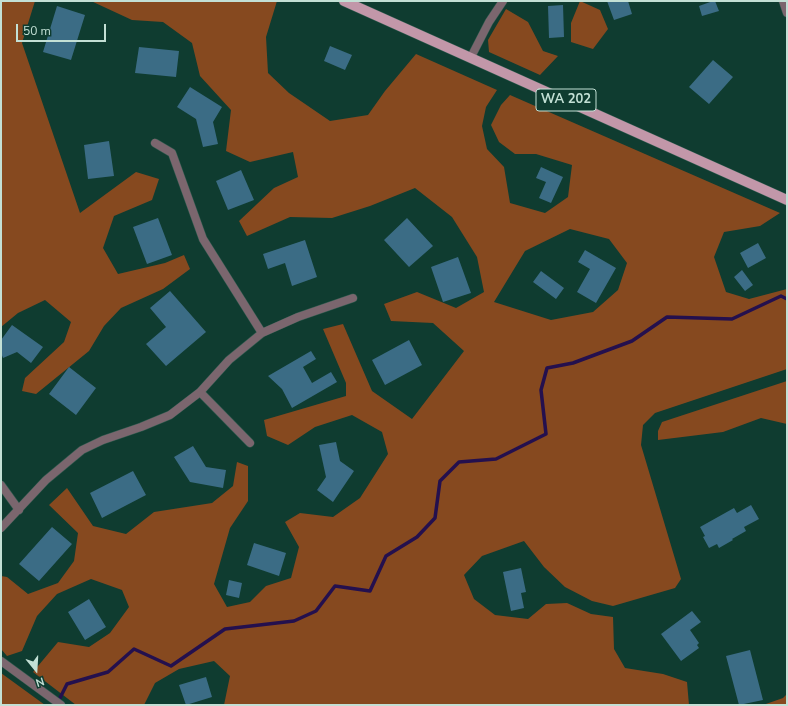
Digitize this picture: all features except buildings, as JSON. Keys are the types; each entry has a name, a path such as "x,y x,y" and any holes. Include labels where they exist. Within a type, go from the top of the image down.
{"main road":[{"name":"WA 202","path":"344,1 787,200"}],"street":[{"path":"471,57 489,22 503,1"},
{"path":"783,1 787,13"},
{"path":"155,143 172,153 204,239 262,333"},
{"path":"1,528 46,480 82,450 103,440 170,415 200,392 229,360 262,333 298,317 352,298"},
{"path":"200,392 250,443"},
{"path":"1,485 19,510"},
{"path":"1,661 61,705"}],"shaded area":[{"path":"1,1 35,1 22,43 80,213 136,172 159,179 152,200 114,216 103,248 118,274 165,263 184,255 190,269 163,289 121,308 104,326 89,351 36,394 22,391 25,378 64,342 71,322 45,300 18,313 1,327"},
{"path":"91,1 277,1 266,37 268,73 289,93 330,121 368,115 385,91 416,54 497,90 486,107 482,126 487,149 504,167 510,203 545,213 568,197 572,165 536,154 515,154 499,142 491,125 501,105 510,95 780,213 760,226 724,232 714,257 726,292 749,299 787,289 787,369 655,413 643,425 641,445 681,579 675,588 613,606 592,601 565,587 544,567 524,541 482,556 464,575 474,599 495,615 528,619 546,604 567,603 591,614 613,617 614,649 625,668 663,674 687,682 689,705 224,705 230,676 214,661 179,669 155,683 144,705 76,705 33,672 58,642 89,647 110,633 129,607 122,590 91,579 57,594 37,616 22,651 7,656 1,649 1,576 7,577 28,594 58,583 74,561 78,533 49,505 67,488 93,526 126,534 154,512 212,503 233,486 237,462 248,466 248,501 230,528 214,584 227,607 250,602 266,586 291,578 299,547 285,522 300,513 333,517 360,498 388,454 382,432 352,415 315,427 288,445 267,436 264,420 346,396 346,383 323,329 343,324 372,391 412,419 464,351 433,323 391,321 384,304 417,292 456,308 484,292 477,257 452,217 415,188 370,206 332,218 290,217 247,236 239,221 274,188 298,177 293,152 250,162 226,151 231,110 200,76 192,43 163,22 132,20","holes":["570,229 609,239 627,263 618,290 593,312 551,320 494,302 525,251"]},
{"path":"580,1 600,10 608,29 593,49 571,42 571,23"},
{"path":"506,9 528,22 543,51 558,56 540,75 489,52 488,40"},
{"path":"787,381 787,424 761,418 723,432 658,440 658,431 662,422"},
{"path":"1,673 45,705 1,705"},
{"path":"787,694 787,705 763,705 783,698"}],"waterway":[{"path":"58,702 67,684 108,672 134,649 171,666 225,629 294,621 316,611 335,586 370,591 386,556 417,537 435,518 440,481 459,462 496,459 546,434 541,390 547,368 573,363 632,341 667,317 732,319 781,296 787,299"}]}
